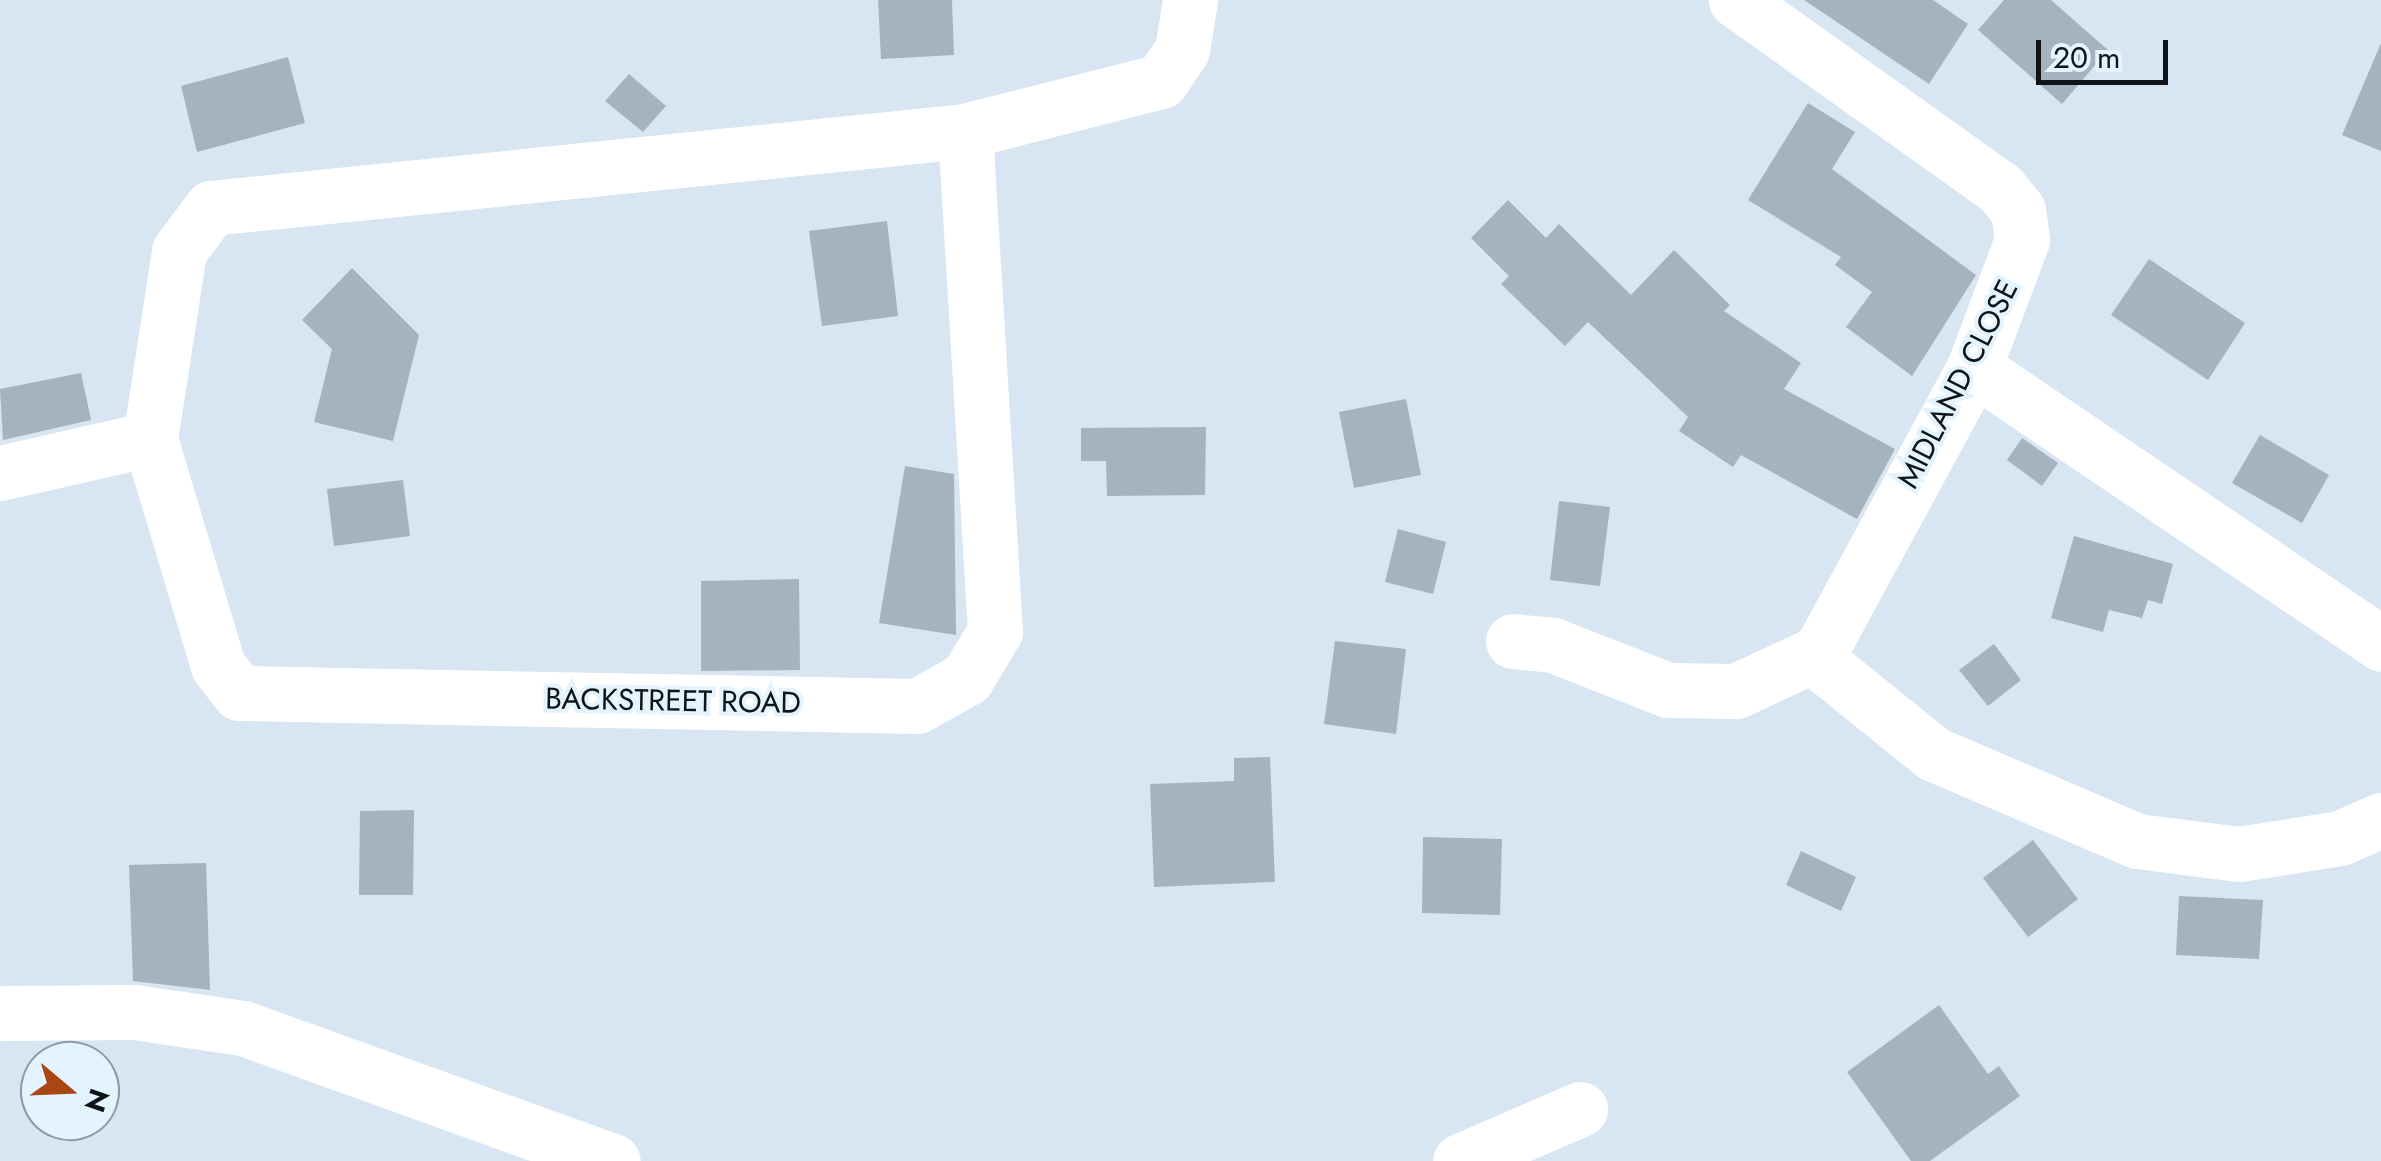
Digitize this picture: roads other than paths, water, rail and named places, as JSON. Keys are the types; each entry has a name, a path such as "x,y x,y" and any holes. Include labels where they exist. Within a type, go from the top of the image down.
{"street":[{"path":"0,472 150,439 180,251 211,208 965,130 1161,81 1182,50 1190,0"},
{"name":"MIDLAND CLOSE","path":"1736,0 2018,210 2018,268 1974,368 1820,652"},
{"name":"BACKSTREET ROAD","path":"150,439 218,666 240,693 917,706 967,678 995,632 965,130"},
{"path":"1974,368 2381,644"},
{"path":"1513,641 1553,644 1668,690 1736,691 1820,652 1826,667 1934,754 2137,841 2239,854 2340,838 2381,820"},
{"path":"0,1012 134,1012 244,1028 613,1161"},
{"path":"1460,1161 1580,1109"}]}
